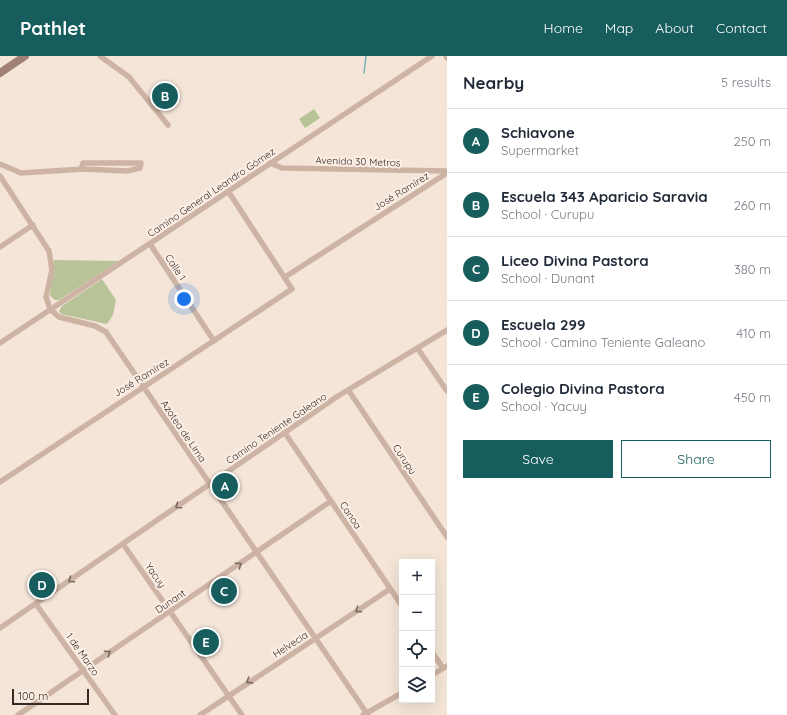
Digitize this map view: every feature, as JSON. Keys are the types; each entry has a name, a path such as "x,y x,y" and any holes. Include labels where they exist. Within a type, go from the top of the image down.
{"street":[{"path":"0,72 25,56"},
{"path":"100,56 129,77 168,125"},
{"name":"Camino General Leandro Gómez","path":"0,343 432,56"},
{"path":"0,164 21,173 81,169 127,171 140,169 141,163 82,163 81,169"},
{"name":"Avenida 30 Metros","path":"270,163 282,168 447,172"},
{"name":"José Ramírez","path":"0,482 292,289 284,278 447,172"},
{"path":"0,176 46,245 51,256 52,270 46,297 50,310"},
{"path":"228,191 284,278"},
{"path":"0,246 33,225"},
{"name":"Calle 1","path":"150,244 214,341"},
{"name":"Azotea de Lima","path":"50,310 59,317 104,329 316,638 366,714"},
{"name":"Camino Teniente Galeano","path":"0,628 285,433 447,330"},
{"path":"418,349 447,391"},
{"name":"Curupu","path":"349,391 447,537"},
{"name":"Canoa","path":"285,433 399,602"},
{"name":"Dunant","path":"18,715 331,502"},
{"name":"Yacuy","path":"123,544 242,715"},
{"name":"Helvecia","path":"200,715 390,589"},
{"name":"1 de Marzo","path":"36,604 115,715"},
{"path":"435,655 445,667 435,673"},
{"path":"366,714 399,695"}],"green space":[{"path":"314,109 320,118 305,128 299,119"},
{"path":"54,260 119,261 59,300 55,300 50,296"},
{"path":"102,279 116,300 113,315 107,324 61,314 59,311 62,306"}],"waterway":[{"path":"364,73 366,56"}],"place":[{"name":"Escuela 343 Aparicio Saravia","path":"165,96"},
{"name":"Schiavone","path":"225,486"},
{"name":"Escuela 299","path":"42,585"},
{"name":"Liceo Divina Pastora","path":"224,591"},
{"name":"Colegio Divina Pastora","path":"206,642"}]}
